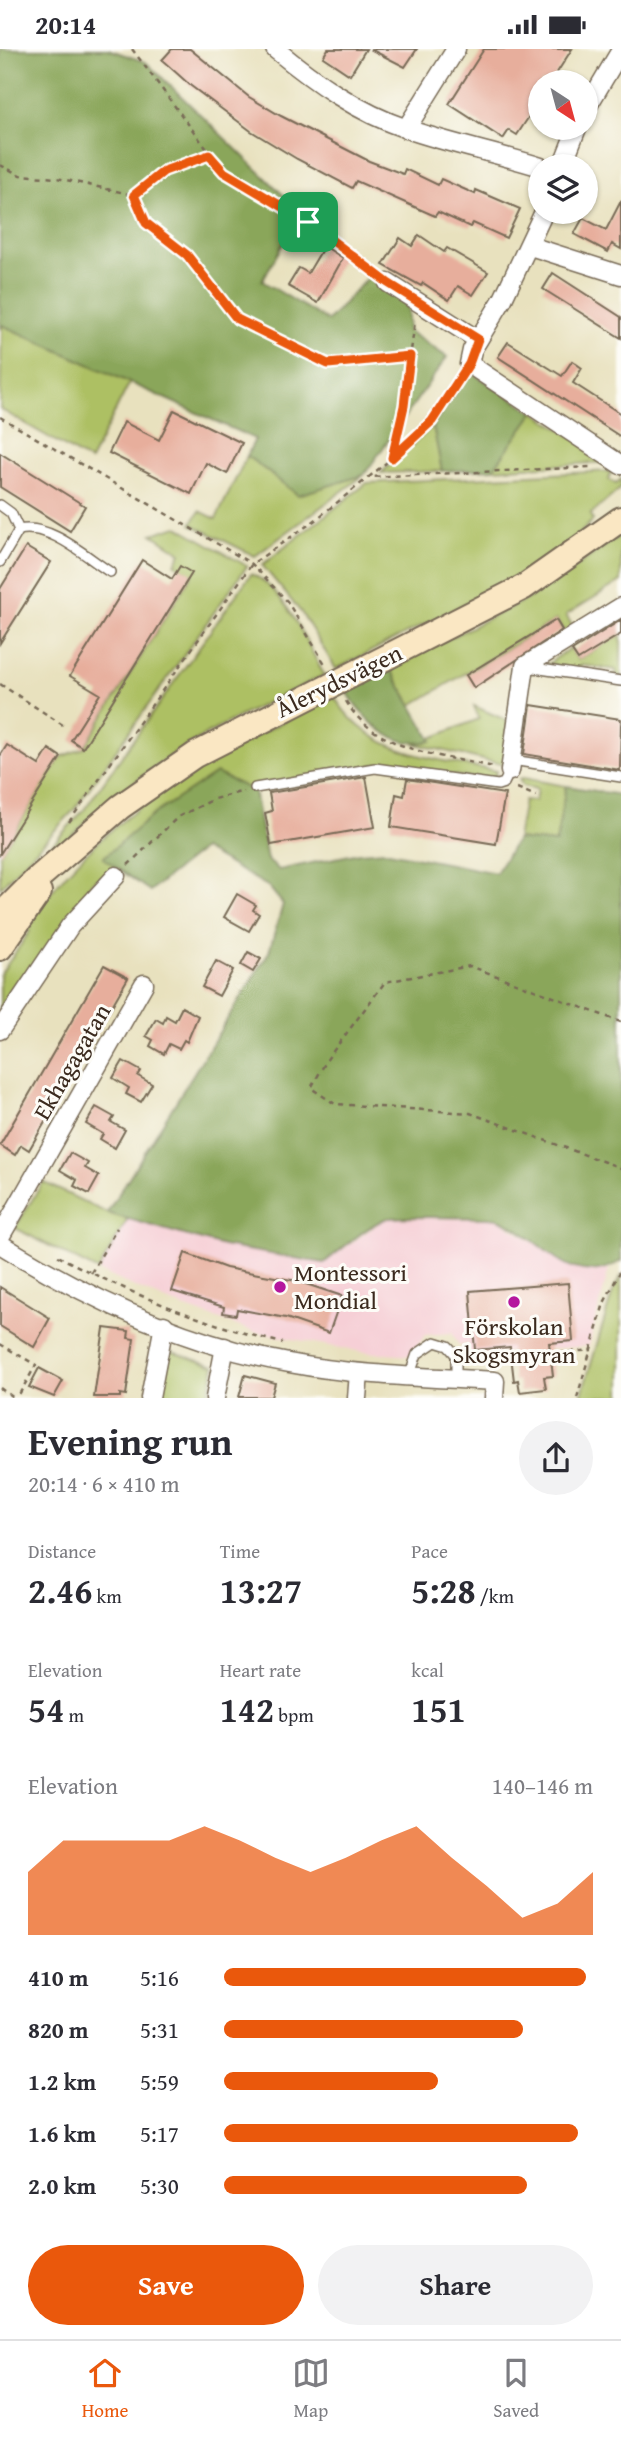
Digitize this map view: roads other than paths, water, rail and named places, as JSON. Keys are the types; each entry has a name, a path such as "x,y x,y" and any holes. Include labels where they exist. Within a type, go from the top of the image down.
{"main road":[{"name":"Ålerydsvägen","path":"0,916 37,879 120,807 195,755 524,587 621,519"},
{"name":"Ålerydsvägen","path":"0,948 66,855"}],"street":[{"path":"275,49 294,55 320,85 362,110 406,129 528,163"},
{"path":"406,129 456,49"},
{"path":"598,94 614,75 621,50"},
{"path":"539,224 530,246 478,339 469,364 621,465"},
{"path":"530,246 620,277"},
{"path":"388,283 478,339"},
{"path":"509,771 526,666 621,607"},
{"path":"0,1030 70,926 116,876"},
{"name":"Ekhagagatan","path":"0,1237 144,984"},
{"path":"0,1244 80,1290 225,1347 287,1363 359,1373 409,1377 457,1370 495,1381 494,1398"},
{"path":"150,1398 164,1325"},
{"path":"215,1398 225,1347"},
{"path":"357,1398 359,1373"}],"lane":[{"path":"0,505 11,513 19,530"},
{"path":"19,530 40,529 110,572"},
{"path":"0,562 19,530"},
{"path":"526,666 621,681"},
{"path":"255,788 376,768 498,785 509,771 621,777"},
{"path":"409,1377 417,1354 435,1342 448,1346 457,1370"}],"place":[{"name":"Montessori Mondial","path":"280,1287"},
{"name":"Förskolan Skogsmyran","path":"514,1302"}]}
